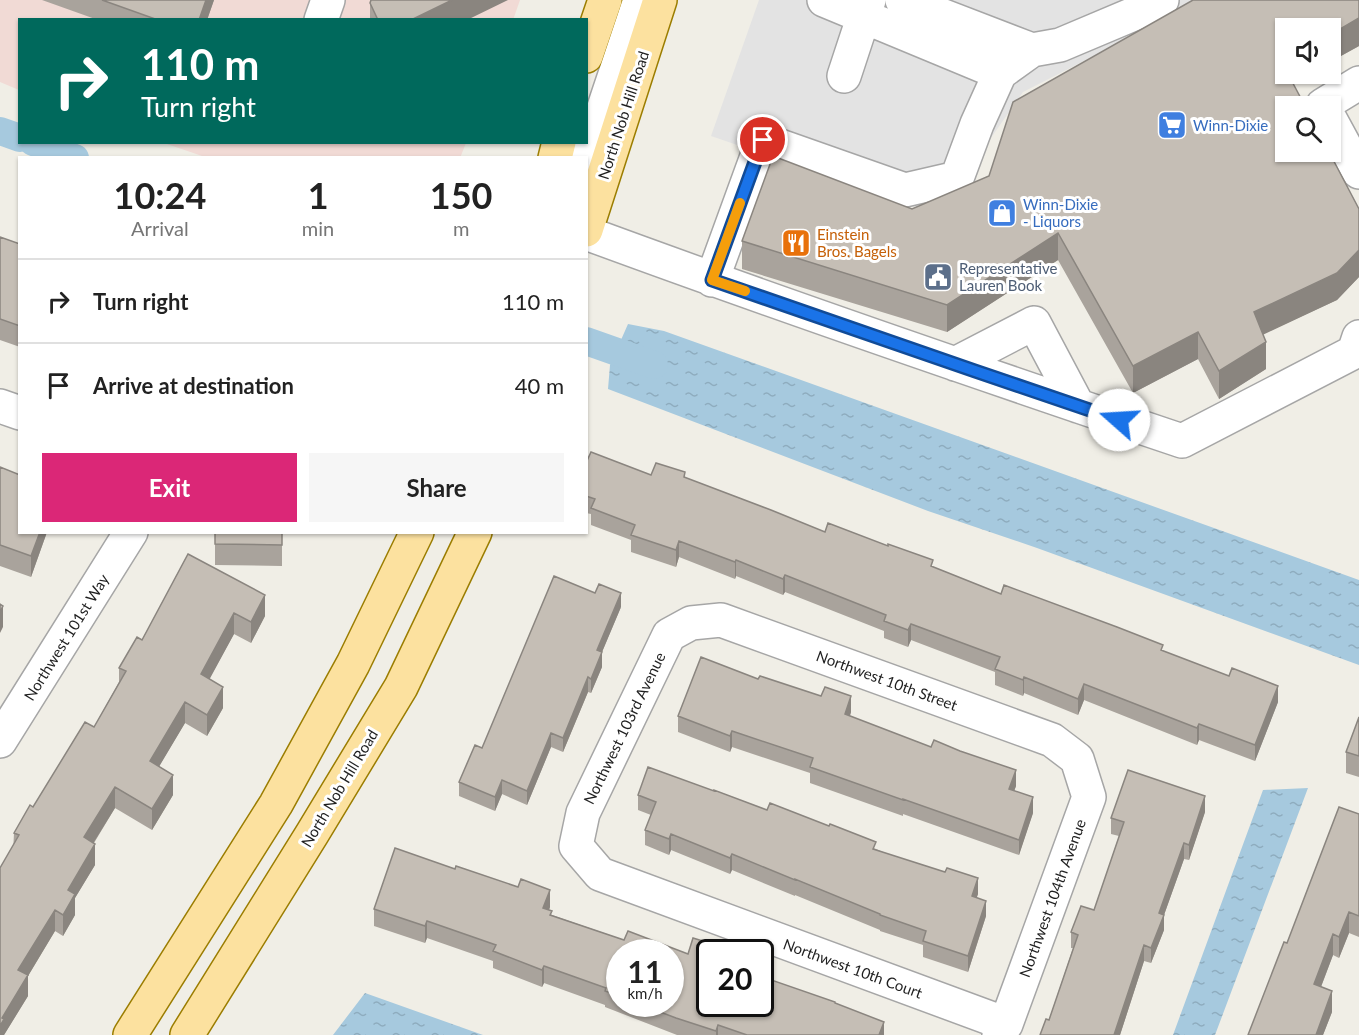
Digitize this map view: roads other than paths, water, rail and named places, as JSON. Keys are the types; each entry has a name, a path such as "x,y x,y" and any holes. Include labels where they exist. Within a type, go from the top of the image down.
{"main road":[{"path":"588,50 605,0"},
{"name":"North Nob Hill Road","path":"588,226 660,0"},
{"path":"130,1035 276,804 353,663 416,534"},
{"name":"North Nob Hill Road","path":"187,1035 401,687 474,534"}],"street":[{"path":"322,18 328,0"},
{"path":"588,156 640,0"},
{"path":"824,0 866,8 1000,73"},
{"path":"902,0 1032,50"},
{"path":"712,280 763,140 905,190 957,178 977,124 1000,73 1032,50 1060,45 1162,0"},
{"path":"844,76 866,8"},
{"path":"1338,96 1359,83"},
{"path":"1341,139 1359,172"},
{"path":"588,233 712,280 1182,441 1354,351 1359,338"},
{"path":"955,364 1034,323 1078,406"},
{"path":"0,406 18,412"},
{"name":"Northwest 101st Way","path":"0,741 130,534"},
{"name":"Northwest 10th Street","path":"691,623 721,620 1052,740 1077,759"},
{"name":"Northwest 103rd Avenue","path":"576,846 583,813 669,635 691,623"},
{"name":"Northwest 104th Avenue","path":"1002,1029 1089,797 1077,759"},
{"name":"Northwest 10th Court","path":"576,846 600,874 1002,1029"}],"water":[{"path":"628,324 664,331 1359,580 1359,665 1037,548 928,511 608,389 610,365"},
{"path":"1308,788 1215,1035 1173,1035 1263,790"},
{"path":"365,993 483,1035 333,1035"}],"waterway":[{"path":"0,131 18,137"},
{"path":"38,144 70,156"},
{"path":"588,342 654,365"}],"place":[{"name":"Winn-Dixie","path":"1172,125"},
{"name":"Winn-Dixie - Liquors","path":"1002,213"},
{"name":"Einstein Bros. Bagels","path":"796,243"},
{"name":"Representative Lauren Book","path":"938,277"}]}
